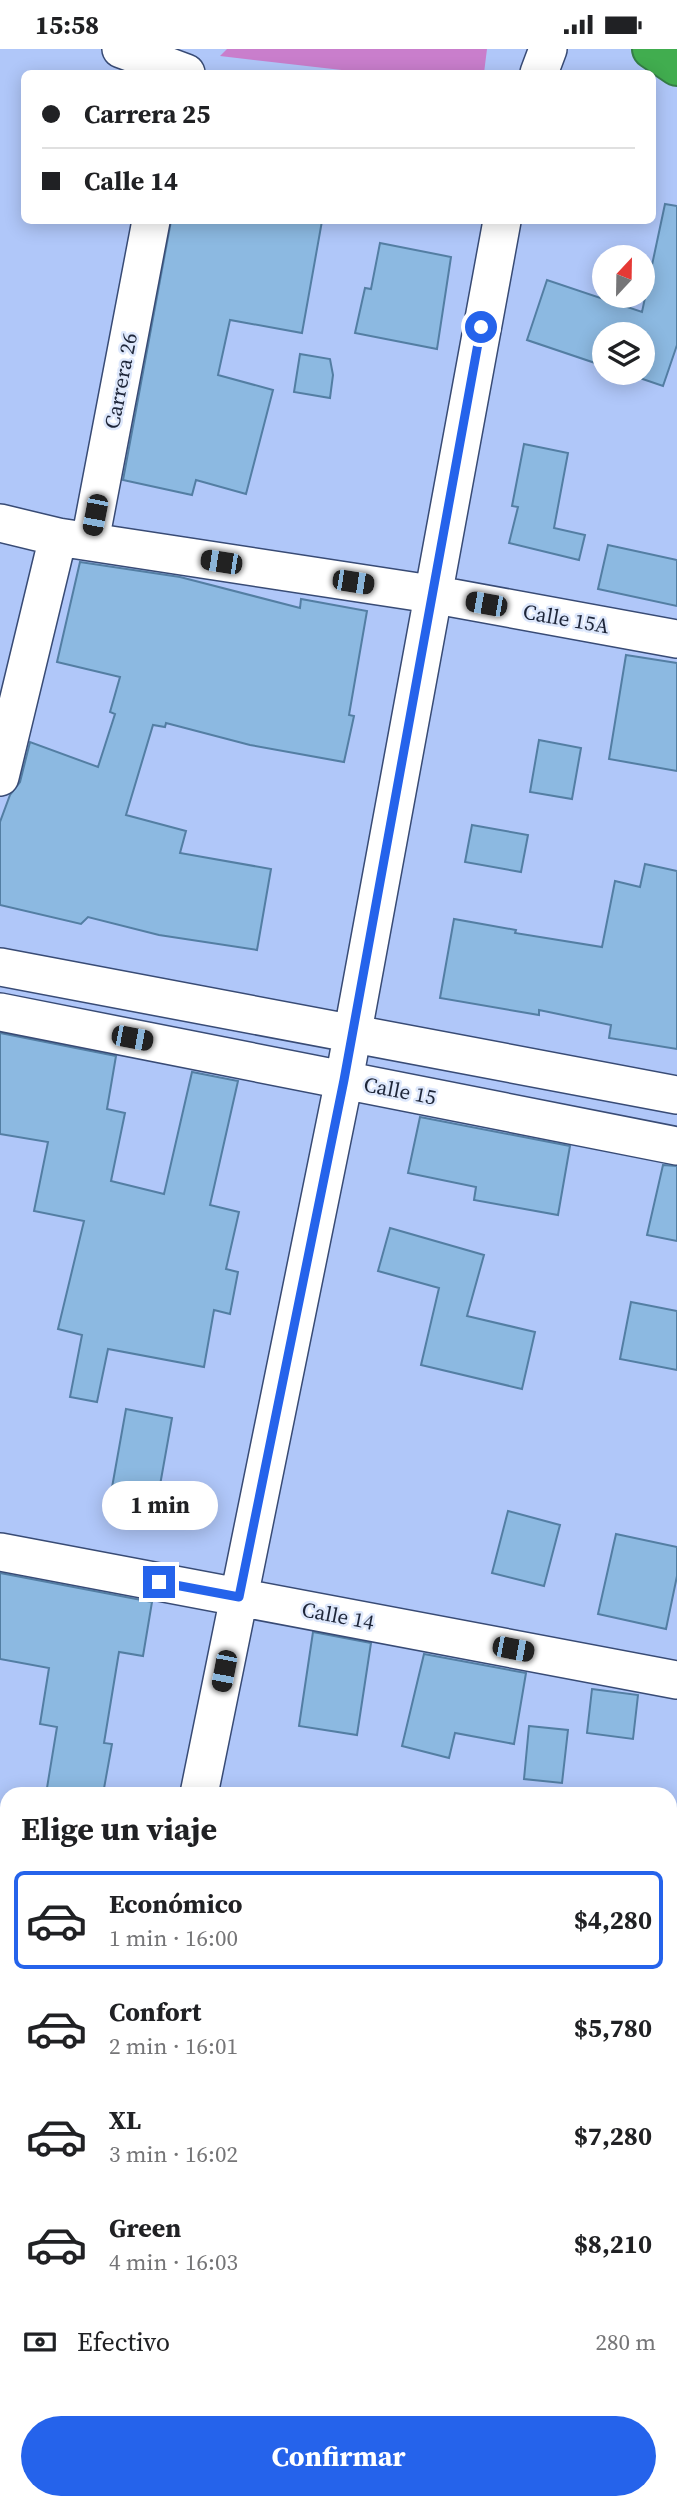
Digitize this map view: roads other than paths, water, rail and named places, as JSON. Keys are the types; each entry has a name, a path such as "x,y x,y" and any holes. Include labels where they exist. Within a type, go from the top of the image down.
{"highway":[{"path":"652,49 677,66"}],"street":[{"path":"121,49 178,70"},
{"path":"540,70 548,49"},
{"name":"Carrera 26","path":"0,777 74,539 150,224"},
{"path":"200,1787 344,1080 431,594 501,224"},
{"name":"Calle 15A","path":"0,523 74,539 431,594 677,639"},
{"path":"0,967 677,1095"},
{"name":"Calle 15","path":"0,1012 677,1146"},
{"name":"Calle 14","path":"0,1552 677,1680"}]}
